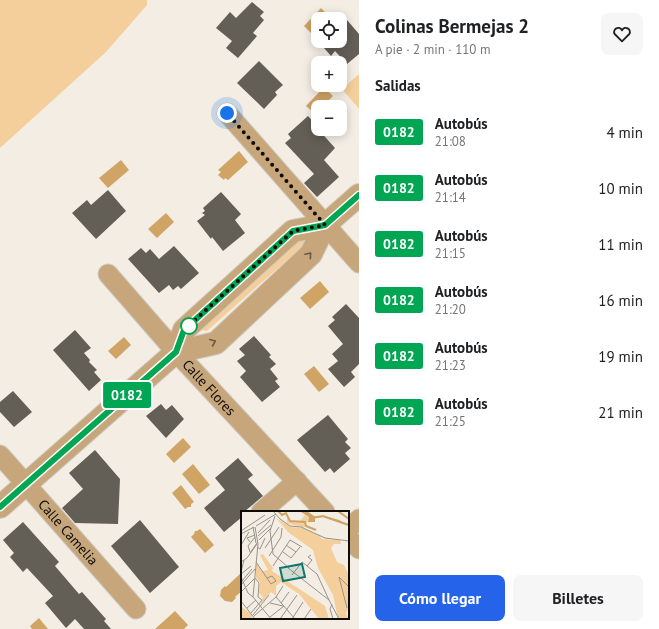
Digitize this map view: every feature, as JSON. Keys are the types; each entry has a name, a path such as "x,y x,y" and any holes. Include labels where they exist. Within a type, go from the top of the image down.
{"street":[{"path":"227,113 359,263"},
{"path":"0,507 176,352 216,343 311,254 325,225 359,195"},
{"path":"176,352 184,330 293,231 325,225"},
{"name":"Calle Flores","path":"108,274 176,352 297,480 324,511"},
{"name":"Calle Camelia","path":"0,455 136,609"},
{"path":"263,511 297,480"},
{"path":"349,528 359,519"},
{"path":"349,538 359,550"}],"shaded area":[{"path":"0,0 147,0 147,5 106,52 0,148"},
{"path":"321,8 325,12 317,12"},
{"path":"311,19 311,33 304,26"},
{"path":"359,74 359,109 345,92 347,92 347,85"},
{"path":"319,92 329,92 333,96 329,100 312,100"},
{"path":"311,101 311,110 306,106"},
{"path":"239,151 248,162 228,180 225,178 224,180 218,175 221,172 218,170"},
{"path":"121,160 129,170 108,188 99,178"},
{"path":"166,213 174,222 157,238 148,229"},
{"path":"304,239 304,245 207,331 201,330 202,324 299,240"},
{"path":"320,281 329,292 310,309 300,298"},
{"path":"124,337 131,345 116,359 108,351"},
{"path":"314,366 329,384 319,392 304,374"},
{"path":"183,438 191,447 174,463 166,454"},
{"path":"193,464 210,485 199,494 182,474"},
{"path":"181,485 194,502 191,504 191,507 185,509 172,493"},
{"path":"200,529 214,545 205,553 191,537 195,531"},
{"path":"241,573 241,592 232,602 225,601 220,596 221,590 225,586 226,587"},
{"path":"175,611 188,625 184,629 155,629"},
{"path":"39,618 48,629 32,629 30,626"}],"building":[{"path":"252,2 264,12 260,16 264,20 253,33 257,36 238,58 226,48 232,41 216,28 230,12 236,18"},
{"path":"347,20 359,34 359,54 347,64 347,56 340,56 335,51 331,56 324,48 347,48"},
{"path":"259,61 283,85 275,92 277,95 264,109 237,83"},
{"path":"308,116 311,119 311,136 324,136 335,148 324,160 339,177 317,197 304,183 314,174 285,143 291,138 288,134"},
{"path":"108,190 126,211 96,239 72,213 87,200 91,205"},
{"path":"221,192 241,214 235,220 245,233 223,251 212,237 211,239 197,221 205,215 202,213 205,211 203,208"},
{"path":"174,246 199,273 181,289 178,286 173,290 169,285 159,293 128,259 141,248 146,253 150,249 159,259"},
{"path":"346,304 359,318 359,364 351,372 355,377 344,387 328,369 338,361 332,354 343,344 328,326 335,320 332,317"},
{"path":"75,330 91,348 84,353 90,360 89,362 97,370 94,372 101,380 89,391 53,350"},
{"path":"254,336 271,355 269,357 276,364 270,369 278,379 275,381 280,387 262,402 240,377 246,371 237,361 245,355 239,349"},
{"path":"13,391 32,412 14,427 0,412 0,402"},
{"path":"161,404 166,410 172,405 184,419 166,438 146,416"},
{"path":"328,415 348,439 345,442 351,448 345,453 350,459 334,473 330,468 325,472 297,440"},
{"path":"95,450 120,479 118,524 75,523 62,508 83,489 69,473"},
{"path":"238,458 253,475 248,479 263,496 245,511 241,511 241,518 224,532 204,508 225,490 215,478"},
{"path":"140,520 179,567 150,593 111,546"},
{"path":"23,522 59,562 55,566 79,594 82,592 106,619 104,621 111,629 84,629 75,619 66,628 45,603 53,596 27,568 23,572 10,557 14,553 3,540"}],"bus line":[{"name":"0182","path":"0,507 176,352 184,330 293,231 325,225 359,195"}],"route":[{"path":"189,326 184,330 293,231 325,225 227,113"}]}
